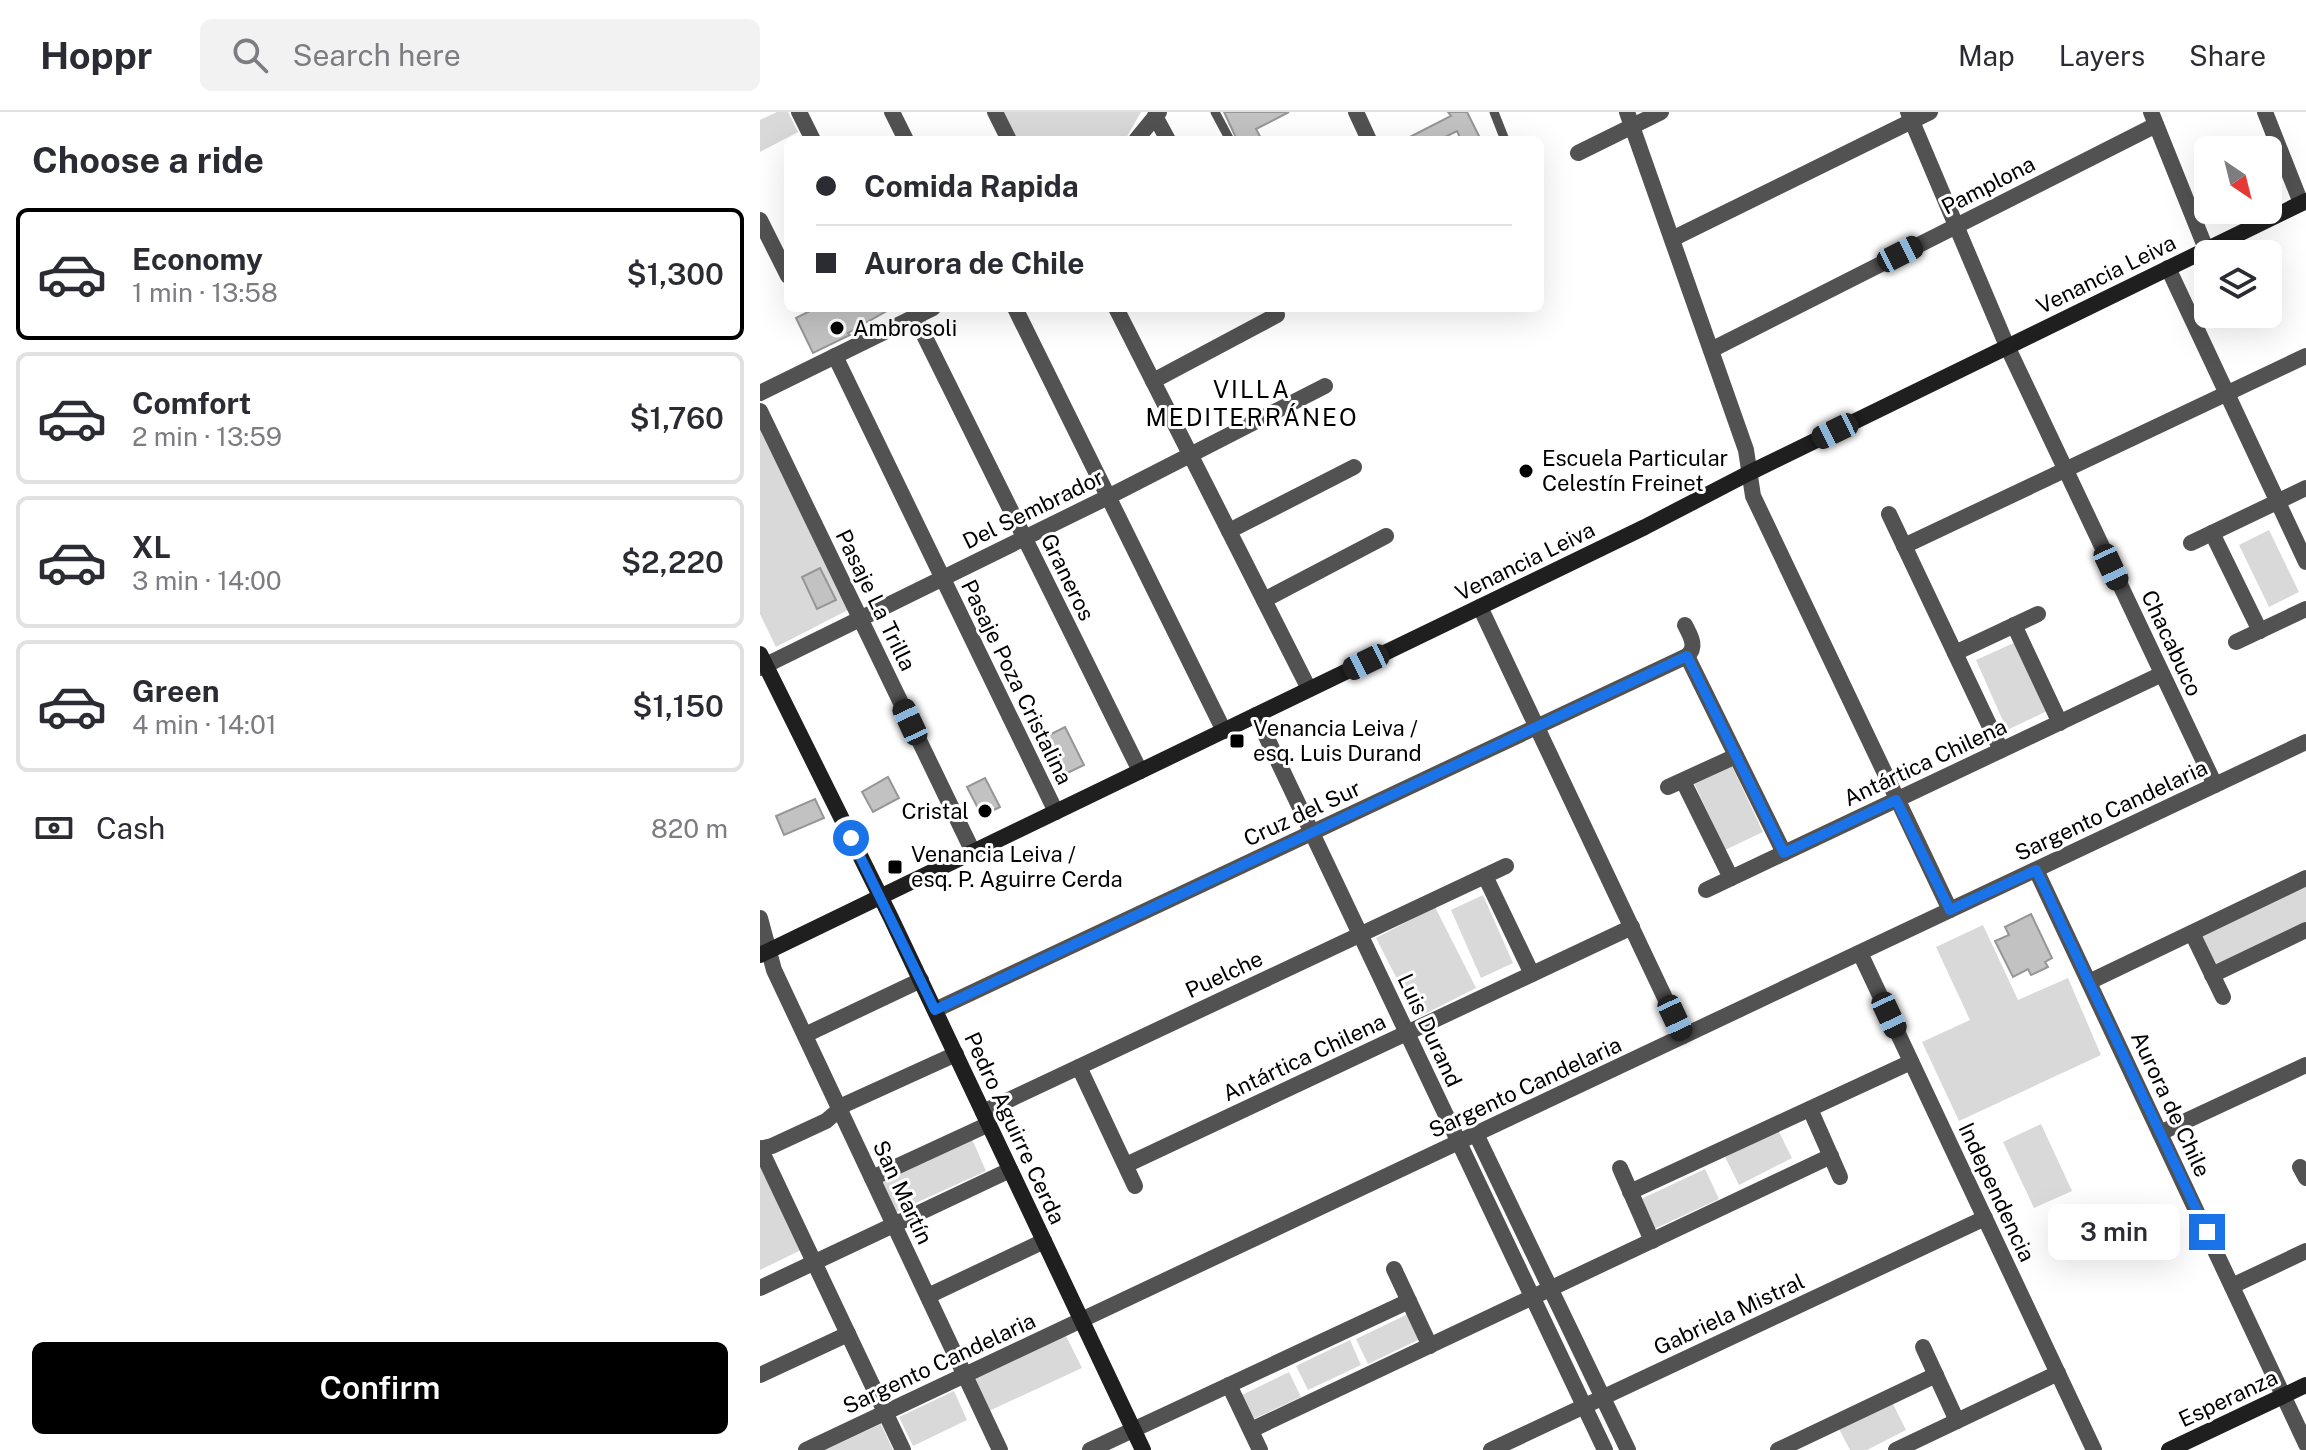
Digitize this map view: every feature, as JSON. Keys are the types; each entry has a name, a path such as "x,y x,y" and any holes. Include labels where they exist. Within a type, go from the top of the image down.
{"street":[{"path":"799,112 811,136"},
{"path":"892,112 904,136"},
{"path":"995,112 1007,136"},
{"path":"1356,112 1367,136"},
{"path":"1578,153 1630,119 1661,112"},
{"path":"1672,239 1910,116 1930,112"},
{"path":"2265,112 2304,202"},
{"path":"1139,136 1157,114 1166,136"},
{"name":"Chacabuco","path":"1910,116 2007,346 2215,785"},
{"path":"2153,118 2202,240"},
{"name":"Pamplona","path":"1711,350 1955,227 2153,118"},
{"path":"1630,119 1746,450 1753,496 1950,910"},
{"name":"Venancia Leiva","path":"2225,240 2304,202"},
{"path":"760,220 784,268"},
{"name":"Venancia Leiva","path":"764,953 1645,527 2194,255"},
{"path":"2168,268 2306,562"},
{"path":"760,393 925,312"},
{"path":"1017,312 1224,731"},
{"path":"1120,312 1309,689"},
{"path":"1153,381 1277,315"},
{"name":"Graneros","path":"915,317 1140,771"},
{"name":"Pasaje Poza Cristalina","path":"835,356 1056,812"},
{"path":"1904,546 2306,356"},
{"name":"Del Sembrador","path":"762,663 942,579 1325,386"},
{"name":"Pasaje La Trilla","path":"760,411 973,852"},
{"path":"1229,531 1354,467"},
{"path":"2191,543 2306,488"},
{"path":"1889,514 2001,750"},
{"path":"2212,533 2260,631"},
{"path":"1264,600 1386,536"},
{"path":"1480,607 1683,1036"},
{"path":"2236,642 2306,609"},
{"path":"1955,653 2038,614"},
{"path":"1685,625 1692,641 1691,653 1687,656 1784,853"},
{"path":"2014,625 2060,723"},
{"name":"Cruz del Sur","path":"935,1010 1687,656"},
{"name":"Pedro Aguirre Cerda","path":"762,663 921,980 1143,1450"},
{"name":"Antártica Chilena","path":"1706,890 2162,674"},
{"name":"Luis Durand","path":"1256,715 1605,1450"},
{"name":"Sargento Candelaria","path":"806,1450 2306,742"},
{"path":"1731,878 1676,784 1736,756"},
{"name":"Puelche","path":"872,1178 1079,1067 1506,866"},
{"name":"Aurora de Chile","path":"2036,870 2306,1444"},
{"path":"1485,876 1532,974"},
{"path":"2089,982 2306,878"},
{"name":"San Martín","path":"760,918 764,953 1000,1450"},
{"name":"Antártica Chilena","path":"1126,1165 1632,927"},
{"path":"2212,975 2306,930"},
{"path":"2192,933 2223,997"},
{"name":"Independencia","path":"1860,953 2094,1450"},
{"path":"805,1035 921,980"},
{"path":"903,1450 760,1149 826,1121 846,1104 956,1054"},
{"path":"1630,1192 1911,1062"},
{"path":"2160,1133 2306,1065"},
{"path":"1079,1067 1135,1186"},
{"path":"1810,1109 1840,1177"},
{"path":"1476,1134 1628,1450"},
{"path":"1251,1430 1831,1156"},
{"path":"1620,1168 1652,1241"},
{"path":"760,1288 1010,1170"},
{"name":"Gabriela Mistral","path":"1491,1450 1985,1218"},
{"path":"928,1296 1044,1241"},
{"path":"2232,1286 2306,1251"},
{"path":"1394,1269 1430,1346"},
{"path":"1090,1450 1409,1301"},
{"path":"760,1375 848,1334"},
{"path":"1923,1347 1957,1421"},
{"path":"1896,1450 2058,1373"},
{"path":"1778,1450 1936,1375"},
{"path":"1229,1385 1260,1450"},
{"name":"Esperanza","path":"2169,1450 2306,1385"}],"lane":[{"path":"1215,112 1228,136"},
{"path":"1494,112 1503,136"}],"shaded area":[{"path":"777,112 788,112 798,132 784,136 784,139 760,152 760,120"},
{"path":"1001,112 1141,112 1127,136 1013,136"},
{"path":"760,425 848,610 776,647 760,614"},
{"path":"2269,530 2299,592 2269,607 2239,545"},
{"path":"2016,642 2047,711 2007,730 1976,660"},
{"path":"1732,766 1763,832 1725,850 1694,783"},
{"path":"2306,884 2306,924 2217,965 2209,963 2201,935"},
{"path":"1483,895 1513,963 1481,978 1451,910"},
{"path":"1435,907 1476,988 1417,1018 1376,938"},
{"path":"1983,925 2018,1000 2068,978 2101,1055 1959,1121 1922,1042 1970,1020 1936,947"},
{"path":"2041,1124 2072,1191 2034,1208 2003,1142"},
{"path":"1778,1130 1792,1158 1739,1185 1725,1157"},
{"path":"971,1137 986,1171 894,1213 878,1179"},
{"path":"760,1160 803,1249 760,1270"},
{"path":"1705,1169 1719,1199 1654,1229 1641,1199"},
{"path":"1408,1314 1420,1339 1368,1364 1356,1339"},
{"path":"1065,1334 1082,1368 989,1411 973,1378"},
{"path":"1350,1340 1361,1365 1308,1390 1296,1366"},
{"path":"1289,1372 1301,1397 1249,1421 1238,1397"},
{"path":"954,1391 967,1420 913,1446 899,1417"},
{"path":"1892,1402 1906,1430 1867,1450 1850,1450 1839,1429"},
{"path":"881,1424 893,1450 825,1450"}],"building":[{"path":"1224,112 1289,112 1256,129 1260,136 1235,136"},
{"path":"1448,112 1467,112 1479,136 1459,136 1457,131 1447,136 1412,136 1451,116"},
{"path":"808,312 885,312 848,333 850,335 813,353 796,318"},
{"path":"820,568 836,600 817,609 802,577"},
{"path":"1065,727 1084,765 1055,779 1037,741"},
{"path":"888,777 899,798 873,812 862,792"},
{"path":"985,778 1000,807 982,816 967,787"},
{"path":"815,799 824,818 784,835 776,816"},
{"path":"2031,914 2052,958 2045,962 2048,967 2031,975 2028,969 2013,977 1995,941 2009,935 2005,927"}],"place":[{"name":"Ambrosoli","path":"837,328"},
{"name":"Escuela Particular Celestín Freinet","path":"1526,471"},
{"name":"Venancia Leiva / esq. Luis Durand","path":"1237,741"},
{"name":"Cristal","path":"985,811"},
{"name":"Venancia Leiva / esq. P. Aguirre Cerda","path":"895,867"}],"district":[{"name":"VILLA MEDITERRÁNEO","path":"1252,403"}],"route":[{"path":"851,838 935,1010 1687,656 1784,853 1896,800 1950,910 2036,870 2207,1232"}]}
